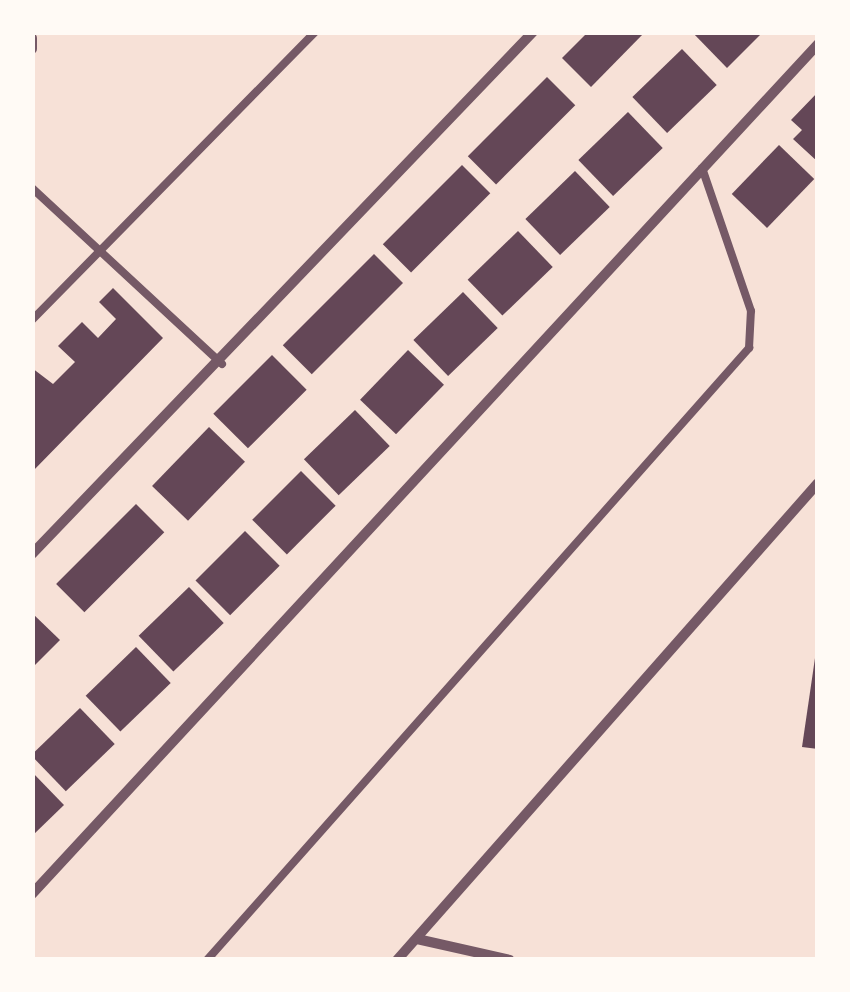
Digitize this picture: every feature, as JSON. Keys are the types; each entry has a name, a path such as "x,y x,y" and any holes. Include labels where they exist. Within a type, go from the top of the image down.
{"street":[{"path":"32,554 222,364 533,32"},
{"path":"32,894 818,44"},
{"path":"397,960 818,483"},
{"path":"417,939 510,960"}],"lane":[{"path":"32,320 315,32"},
{"path":"207,960 750,348 751,311 702,166"},
{"path":"32,188 222,364"}],"building":[{"path":"588,32 645,32 591,87 562,58"},
{"path":"692,32 763,32 727,68"},
{"path":"682,49 717,85 667,133 632,97"},
{"path":"547,77 575,105 496,184 468,156"},
{"path":"818,92 818,162 793,139 802,130 791,120"},
{"path":"628,112 663,148 613,196 578,160"},
{"path":"779,145 814,179 767,228 732,194"},
{"path":"462,165 490,193 411,272 383,244"},
{"path":"575,171 610,207 560,255 525,219"},
{"path":"518,231 553,267 502,316 468,280"},
{"path":"374,254 403,283 312,374 283,345"},
{"path":"113,288 163,338 32,472 32,368 53,384 75,362 58,346 82,322 98,338 116,319 99,302"},
{"path":"463,292 498,328 448,376 413,340"},
{"path":"408,350 444,385 396,434 360,400"},
{"path":"272,355 307,390 248,448 213,414"},
{"path":"355,410 390,446 339,495 304,459"},
{"path":"209,427 245,462 188,521 152,486"},
{"path":"301,471 336,506 287,554 252,520"},
{"path":"136,504 164,532 84,612 56,584"},
{"path":"245,531 280,566 230,615 196,580"},
{"path":"189,587 224,623 173,672 139,636"},
{"path":"32,613 60,640 32,668"},
{"path":"136,647 171,683 120,732 86,696"},
{"path":"818,658 818,749 802,747"},
{"path":"80,708 115,744 66,791 32,754"},
{"path":"32,772 64,805 32,836"}]}
